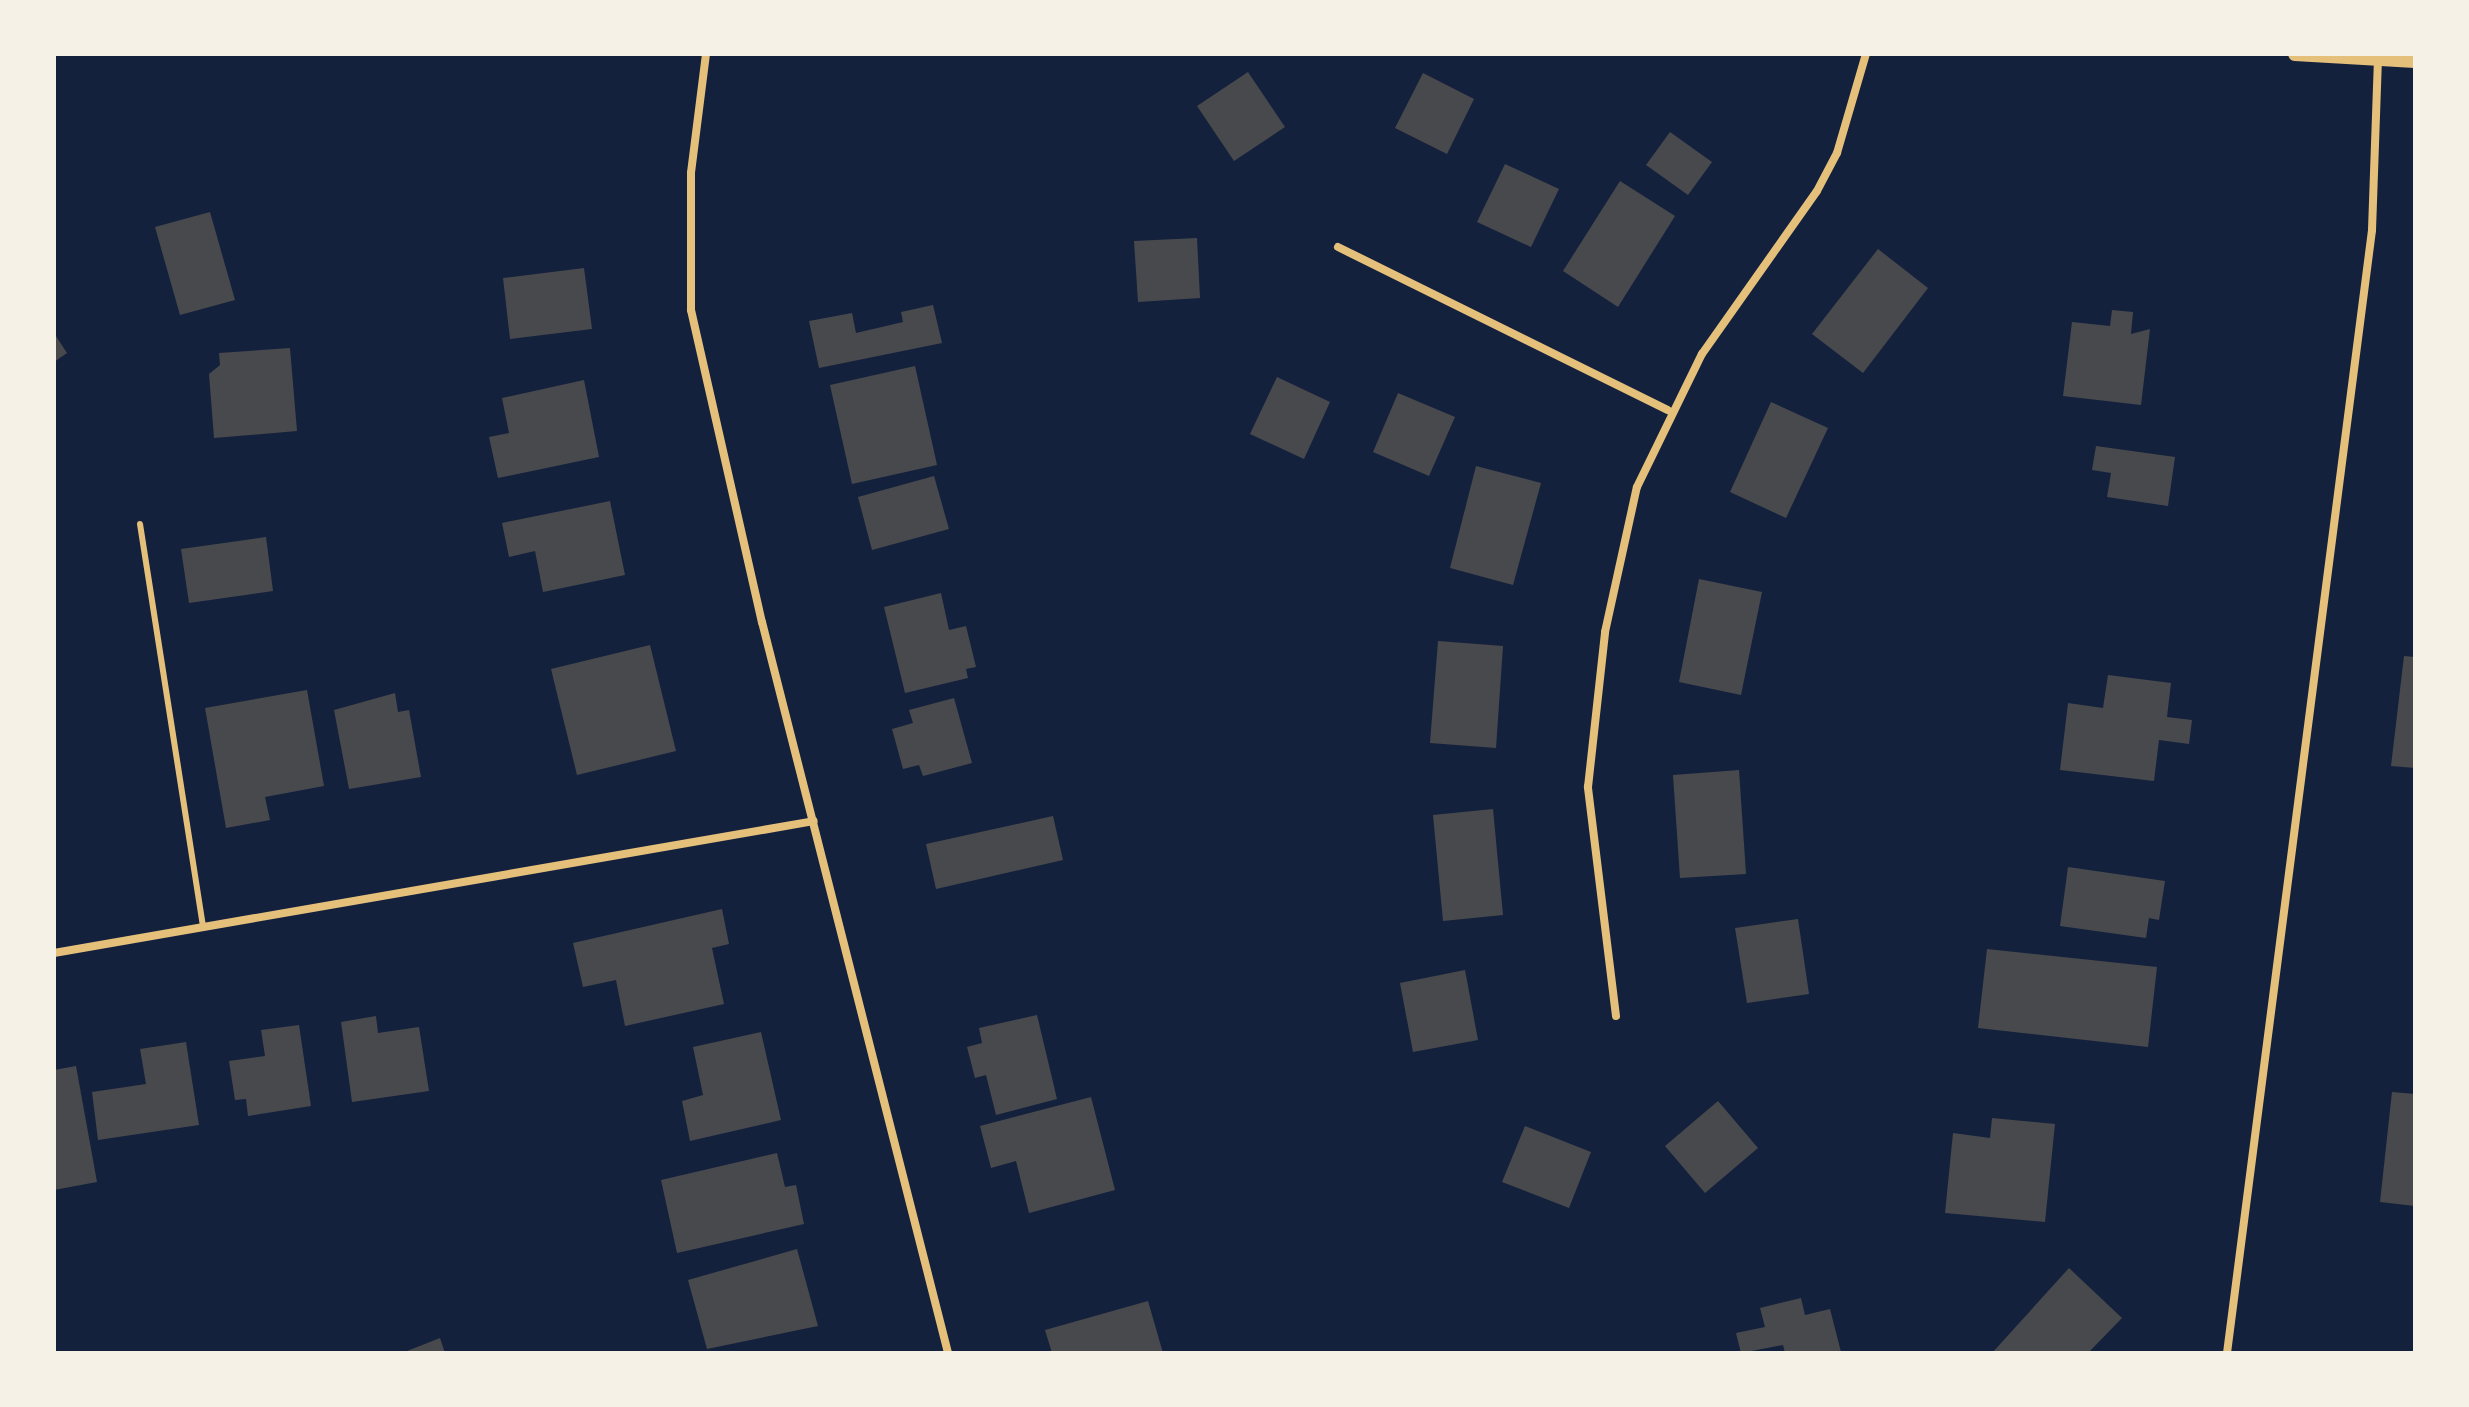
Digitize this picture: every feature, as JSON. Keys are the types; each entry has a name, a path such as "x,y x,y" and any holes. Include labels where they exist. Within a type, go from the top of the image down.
{"street":[{"path":"706,54 691,173 691,310 814,821 948,1353"},
{"path":"1616,1016 1588,787 1591,719 1637,487 1668,410 1817,191 1837,153 1866,54"},
{"path":"2295,54 2415,61"},
{"path":"2227,1353 2372,230 2378,60"},
{"path":"1338,247 1668,410"},
{"path":"54,953 814,821"}],"lane":[{"path":"140,524 203,925"}],"building":[{"path":"1248,72 1285,127 1234,161 1197,106"},
{"path":"1423,73 1474,99 1447,154 1395,128"},
{"path":"1670,132 1712,162 1688,195 1646,165"},
{"path":"1505,164 1559,189 1531,247 1477,222"},
{"path":"1620,181 1675,216 1618,307 1563,271"},
{"path":"210,212 235,300 180,315 155,227"},
{"path":"1197,238 1200,298 1138,302 1134,241"},
{"path":"1878,249 1928,288 1863,373 1812,334"},
{"path":"584,268 592,329 510,339 503,278"},
{"path":"933,305 942,343 819,368 809,321 852,313 856,333 903,322 901,312"},
{"path":"2112,310 2133,312 2131,334 2150,329 2141,405 2063,396 2072,322 2110,326"},
{"path":"54,333 67,353 54,362"},
{"path":"290,348 297,431 214,438 209,374 220,365 219,353"},
{"path":"915,366 937,465 852,484 830,385"},
{"path":"1277,377 1330,402 1304,459 1250,434"},
{"path":"584,380 599,457 498,478 489,437 509,433 502,398"},
{"path":"1398,393 1455,417 1429,476 1373,452"},
{"path":"1771,402 1828,428 1786,518 1730,492"},
{"path":"2096,446 2175,457 2168,506 2107,497 2111,473 2092,470"},
{"path":"1476,466 1541,483 1513,585 1450,568"},
{"path":"934,476 949,529 872,550 858,497"},
{"path":"610,501 625,575 543,592 535,551 509,557 502,523"},
{"path":"266,537 273,591 189,603 181,549"},
{"path":"1699,579 1762,592 1741,695 1679,682"},
{"path":"941,593 949,630 966,626 976,667 966,669 968,678 905,693 884,607"},
{"path":"1438,641 1503,646 1496,748 1430,743"},
{"path":"650,645 676,751 577,775 551,669"},
{"path":"2404,656 2415,657 2415,768 2391,766"},
{"path":"2108,675 2171,683 2167,717 2192,720 2189,744 2159,740 2154,781 2060,770 2068,703 2103,708"},
{"path":"307,690 324,786 265,797 270,820 226,828 205,708"},
{"path":"395,693 398,712 409,710 421,777 349,789 334,710"},
{"path":"954,698 972,763 923,776 919,765 903,769 892,729 913,723 909,710"},
{"path":"1739,770 1746,874 1680,878 1673,775"},
{"path":"1493,809 1503,915 1443,921 1433,815"},
{"path":"1053,816 1063,860 936,889 926,844"},
{"path":"2068,867 2165,881 2159,920 2149,918 2146,938 2060,926"},
{"path":"722,909 729,944 712,948 724,1004 625,1026 616,980 583,987 573,943"},
{"path":"1798,919 1809,994 1747,1003 1735,928"},
{"path":"1987,949 2157,967 2148,1047 1978,1028"},
{"path":"1465,970 1478,1040 1413,1052 1400,983"},
{"path":"1037,1015 1057,1099 996,1115 986,1075 975,1078 967,1047 982,1043 979,1028"},
{"path":"376,1016 378,1033 419,1027 429,1091 352,1102 341,1022"},
{"path":"299,1025 311,1106 248,1116 246,1099 235,1100 229,1061 265,1056 261,1030"},
{"path":"761,1032 781,1120 690,1141 682,1101 703,1095 693,1047"},
{"path":"186,1042 199,1125 98,1140 92,1092 146,1084 140,1049"},
{"path":"76,1066 97,1182 54,1190 54,1070"},
{"path":"2392,1092 2415,1094 2415,1206 2380,1202"},
{"path":"1091,1097 1115,1190 1029,1213 1016,1161 991,1168 980,1126"},
{"path":"1718,1101 1758,1148 1705,1193 1665,1146"},
{"path":"1992,1118 2055,1124 2045,1222 1945,1213 1953,1133 1990,1138"},
{"path":"1525,1126 1591,1152 1569,1208 1502,1182"},
{"path":"777,1153 785,1187 796,1185 804,1224 677,1253 661,1180"},
{"path":"797,1249 818,1326 707,1349 688,1280"},
{"path":"2069,1268 2122,1318 2088,1353 1992,1353"},
{"path":"1801,1298 1805,1315 1830,1309 1841,1352 1785,1353 1783,1345 1741,1353 1736,1333 1765,1327 1760,1308"},
{"path":"1148,1301 1163,1353 1052,1353 1045,1330"},
{"path":"440,1338 445,1353 402,1353"}]}
